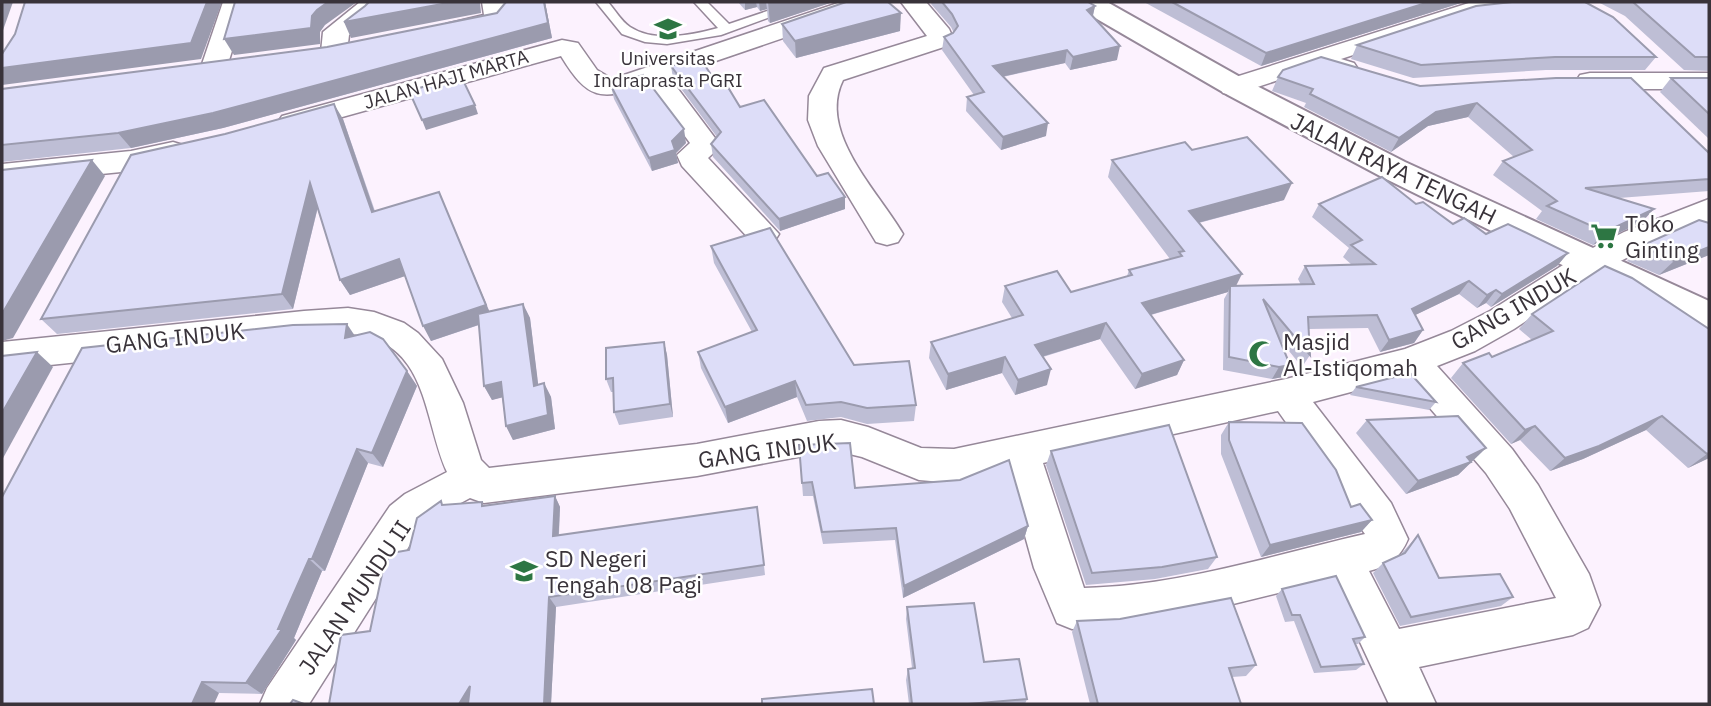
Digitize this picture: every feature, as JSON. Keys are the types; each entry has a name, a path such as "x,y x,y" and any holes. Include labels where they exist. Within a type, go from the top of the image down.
{"street":[{"path":"215,67 234,2"},
{"path":"307,55 345,50 336,32 361,15 374,2"},
{"path":"428,34 493,21 498,13 494,2"},
{"name":"JALAN HAJI MARTA","path":"265,129 553,49 569,49 594,84 603,88 865,2"},
{"path":"887,233 828,136 821,113 827,84 833,74 941,40 940,34 913,2"},
{"name":"JALAN RAYA TENGAH","path":"1088,2 1233,87 1469,206 1709,317"},
{"path":"1233,87 1465,10 1537,2"},
{"path":"1650,57 1677,82"},
{"path":"1315,60 1374,78"},
{"path":"652,74 707,146 692,155 692,159 763,234"},
{"path":"1560,81 1709,81"},
{"path":"1631,83 1654,106"},
{"path":"2,174 131,161 198,146"},
{"path":"111,197 131,161"},
{"name":"GANG INDUK","path":"14,355 304,324 344,321 372,324 399,335 428,365 449,411 462,462 470,480 484,486 696,460 819,437 841,436 919,464 954,466 1286,394 1411,362 1463,341 1502,320 1590,263 1635,240 1709,210"},
{"path":"14,355 46,317"},
{"path":"68,379 86,346"},
{"path":"1389,652 1558,618 1573,614 1579,604 1574,588 1524,497 1483,442 1411,362"},
{"path":"1021,452 1055,568 1072,610 1113,608 1184,596 1377,550 1388,539 1377,516 1286,394"},
{"name":"JALAN MUNDU II","path":"284,704 404,519 419,506 470,480"},
{"path":"1341,558 1413,704"}],"lane":[{"path":"602,2 627,31 670,39 702,37 805,2"},
{"path":"699,2 726,29"}],"building":[{"path":"25,2 207,2 191,43 2,68 2,54 15,34"},
{"path":"235,2 328,2 312,16 311,28 224,39"},
{"path":"369,2 453,2 344,22"},
{"path":"506,2 544,2 548,23 213,113 118,133 2,145 2,89 327,47 497,13"},
{"path":"846,2 888,2 901,13 795,41 782,24"},
{"path":"942,2 1088,2 1095,6 1087,10 1120,46 1073,57 1067,50 993,66 1048,123 1003,137 967,97 984,92 944,37 953,33 958,26"},
{"path":"1172,2 1429,2 1266,53"},
{"path":"1512,2 1585,2 1613,17 1656,57 1555,57 1421,65 1357,45 1476,6"},
{"path":"1633,2 1709,2 1709,57 1695,57"},
{"path":"699,57 719,86 726,84 740,107 764,100 817,176 828,173 845,197 779,219 711,144 721,132 671,66"},
{"path":"1321,57 1420,86 1556,78 1631,78 1709,153 1709,179 1585,188 1654,209 1605,232 1547,206 1557,201 1503,161 1532,150 1477,103 1436,112 1399,138 1310,94 1313,89 1278,77 1283,70"},
{"path":"643,75 684,129 672,141 675,150 649,158 611,86"},
{"path":"461,76 475,105 422,120 409,91"},
{"path":"1671,78 1709,78 1709,114"},
{"path":"334,104 372,212 439,192 486,305 423,326 399,259 340,280 310,183 282,294 41,319 131,155 225,134"},
{"path":"1247,137 1292,183 1189,211 1242,274 1142,303 1184,360 1142,374 1106,323 1035,345 1051,369 1018,380 1005,357 948,374 931,342 1023,315 1005,286 1057,271 1071,292 1132,275 1129,270 1182,256 1179,252 1184,251 1112,160 1185,142 1192,150"},
{"path":"92,160 2,314 2,170"},
{"path":"1382,177 1416,204 1423,202 1453,224 1464,218 1486,234 1508,224 1568,253 1502,294 1496,290 1487,295 1469,281 1412,309 1423,330 1389,340 1377,315 1308,317 1310,355 1263,299 1290,365 1279,367 1229,357 1230,286 1314,284 1305,266 1375,264 1351,245 1362,240 1319,204"},
{"path":"1699,220 1709,223 1709,247 1674,261 1641,246"},
{"path":"770,228 854,365 909,361 916,405 867,408 841,402 806,405 795,381 725,407 698,352 757,330 711,246"},
{"path":"1605,266 1632,278 1709,329 1709,453 1662,416 1599,446 1565,458 1535,426 1525,430 1463,363 1489,353 1492,357 1553,331 1532,314"},
{"path":"523,304 534,386 544,383 548,415 506,426 501,382 484,386 478,314"},
{"path":"347,324 345,338 370,332 383,339 407,371 372,453 357,449 312,559 309,559 278,629 282,629 246,683 202,682 192,704 2,704 2,497 82,348 293,325"},
{"path":"664,342 670,404 614,412 613,378 606,379 606,348"},
{"path":"37,352 2,413 2,356"},
{"path":"1410,373 1436,402 1356,387"},
{"path":"1458,416 1486,448 1467,457 1471,462 1418,481 1367,420"},
{"path":"1229,422 1302,423 1336,470 1351,507 1360,504 1372,520 1270,545 1229,440"},
{"path":"1169,425 1217,557 1162,567 1092,573 1051,451"},
{"path":"850,443 855,488 960,480 1009,460 1028,526 904,586 896,528 822,532 812,482 802,483 799,445"},
{"path":"555,496 553,536 757,507 764,565 549,597 544,704 468,704 470,686 459,704 329,704 341,635 370,631 384,565 392,553 409,550 417,518 441,501 442,505 482,502 482,506"},
{"path":"1418,535 1439,578 1500,574 1513,597 1411,617 1383,563 1405,553"},
{"path":"1336,576 1365,637 1353,639 1364,664 1321,667 1300,615 1292,615 1282,589"},
{"path":"1231,598 1256,665 1229,668 1241,704 1098,704 1077,621 1120,619"},
{"path":"974,603 984,662 1019,659 1027,699 968,704 912,704 908,669 915,668 907,607"},
{"path":"872,689 874,704 762,704 762,699"}],"place":[{"name":"Universitas Indraprasta PGRI","path":"668,29"},
{"name":"Toko Ginting","path":"1604,236"},
{"name":"Masjid Al-Istiqomah","path":"1262,354"},
{"name":"SD Negeri Tengah 08 Pagi","path":"524,571"}]}
